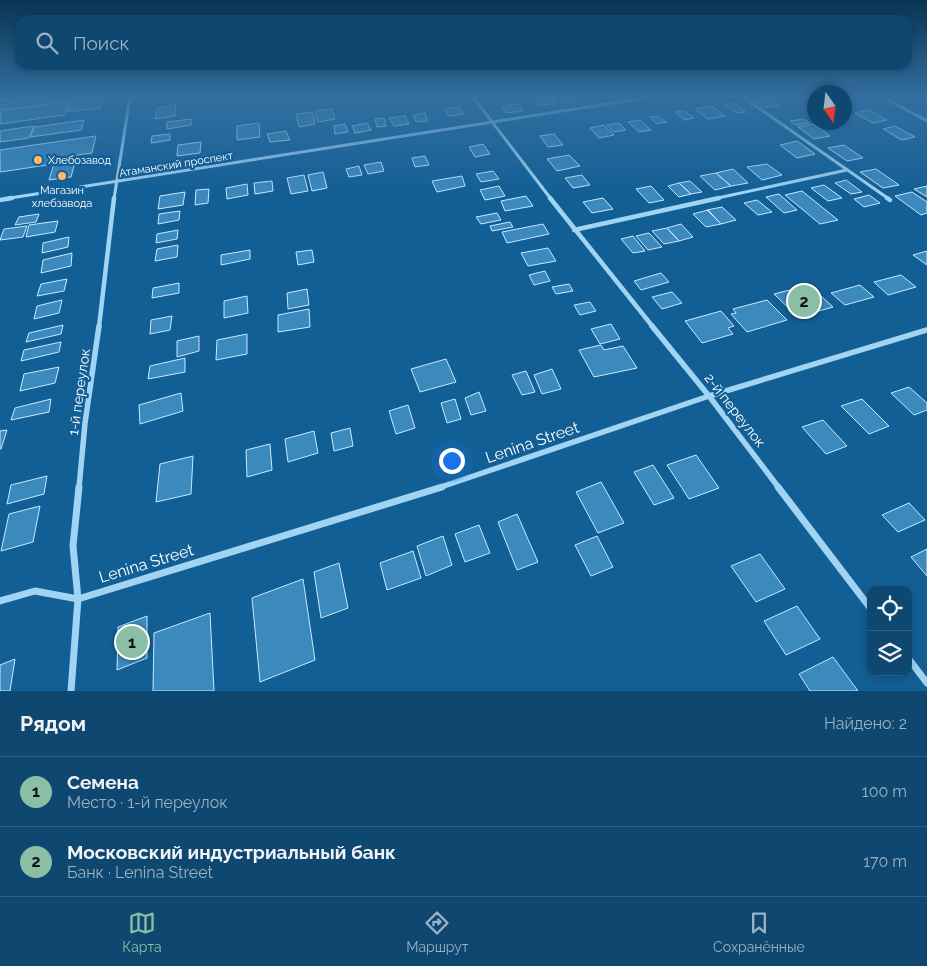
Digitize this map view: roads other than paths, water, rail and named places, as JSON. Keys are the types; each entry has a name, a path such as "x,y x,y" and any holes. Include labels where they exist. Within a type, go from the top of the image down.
{"street":[{"name":"1-й переулок","path":"71,691 78,598 73,546 85,424 125,129"},
{"name":"Атаманский проспект","path":"0,200 453,129"},
{"name":"2-й переулок","path":"497,129 574,230 709,396 867,604"},
{"path":"789,129 890,200"},
{"path":"574,230 847,170"},
{"name":"Lenina Street","path":"0,601 35,591 78,598 439,488 709,396 927,330"},
{"path":"912,663 927,683"}],"place":[{"name":"Хлебозавод","path":"38,160"},
{"name":"Магазин хлебзавода","path":"62,176"},
{"name":"Московский индустриальный банк","path":"804,301"},
{"name":"Семена","path":"132,642"}]}
